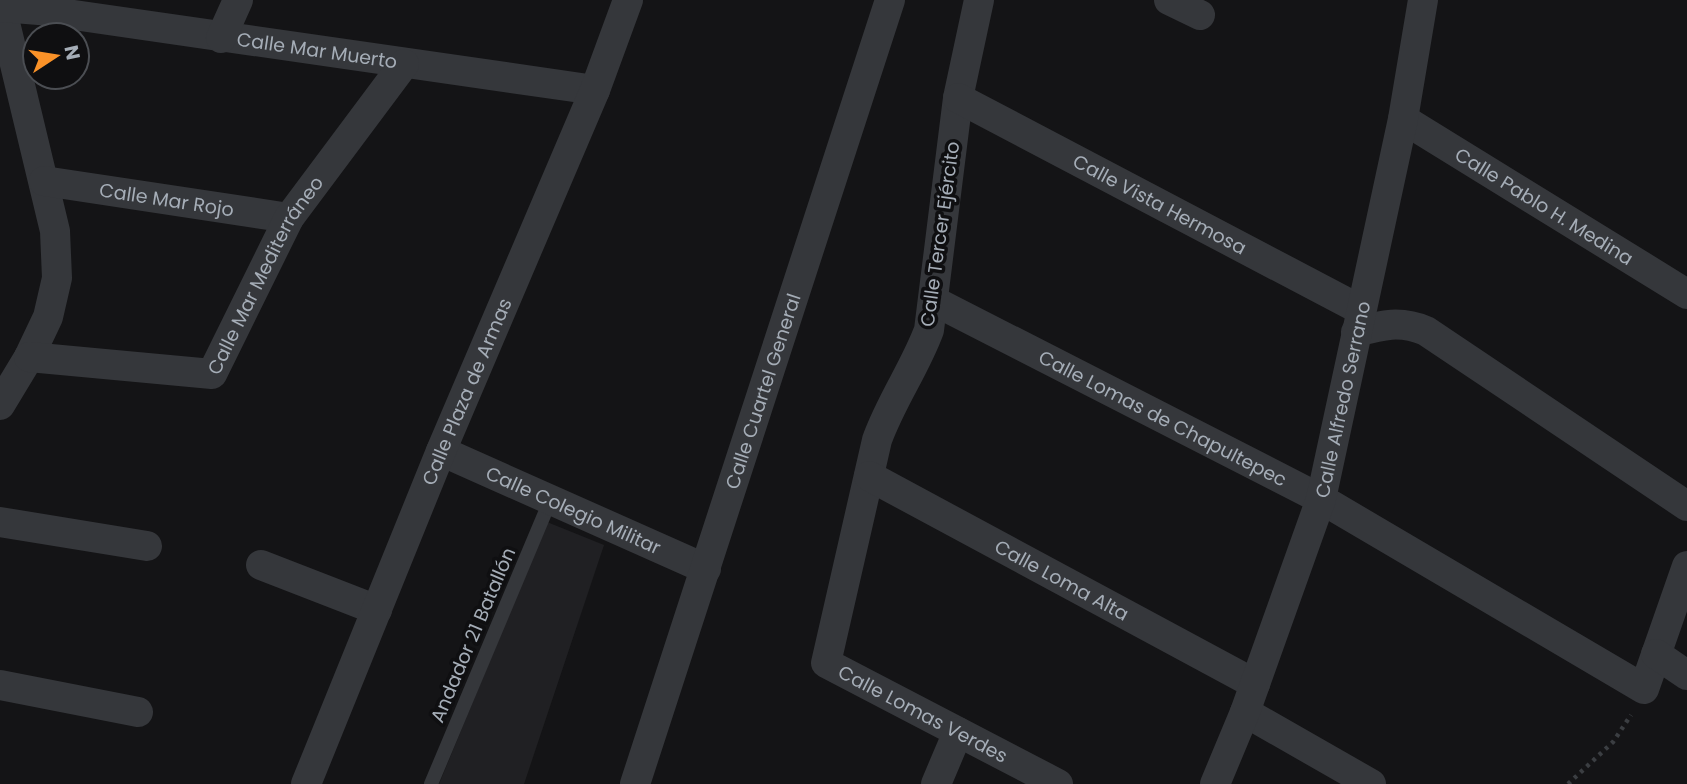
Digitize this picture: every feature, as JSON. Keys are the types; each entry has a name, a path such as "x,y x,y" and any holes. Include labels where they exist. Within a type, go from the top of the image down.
{"street":[{"path":"221,38 238,0"},
{"name":"Calle Plaza de Armas","path":"306,784 440,451 595,90 628,0"},
{"name":"Calle Cuartel General","path":"635,784 890,0"},
{"name":"Calle Tercer Ejército","path":"826,663 869,475 886,414 918,360 929,330 958,98 979,0"},
{"path":"1169,0 1200,15"},
{"name":"Calle Alfredo Serrano","path":"1215,784 1245,712 1321,499 1403,119 1423,0"},
{"name":"Calle Mar Muerto","path":"0,6 41,5 221,38 595,90"},
{"path":"0,6 55,231 57,278 48,317 29,357 0,405"},
{"name":"Calle Mar Mediterráneo","path":"29,357 212,374 289,218 404,64"},
{"name":"Calle Vista Hermosa","path":"958,98 1359,321"},
{"name":"Calle Pablo H. Medina","path":"1403,119 1687,294"},
{"name":"Calle Mar Rojo","path":"44,181 289,218"},
{"name":"Calle Lomas de Chapultepec","path":"934,301 1321,499 1644,689"},
{"path":"1359,321 1408,323 1426,331 1687,506"},
{"name":"Calle Colegio Militar","path":"440,451 706,569"},
{"name":"Calle Loma Alta","path":"869,475 1255,684"},
{"path":"0,522 148,546"},
{"path":"261,565 377,610"},
{"path":"1644,689 1687,566"},
{"path":"1656,654 1687,675"},
{"name":"Calle Lomas Verdes","path":"826,663 1058,784"},
{"path":"0,685 138,712"},
{"path":"1245,712 1364,782"},
{"path":"936,784 958,732"}],"lane":[{"name":"Andador 21 Batallón","path":"431,784 550,501"}],"path":[{"path":"1568,784 1613,742 1644,689"}],"shaded area":[{"path":"547,522 604,545 524,784 439,784"}]}
